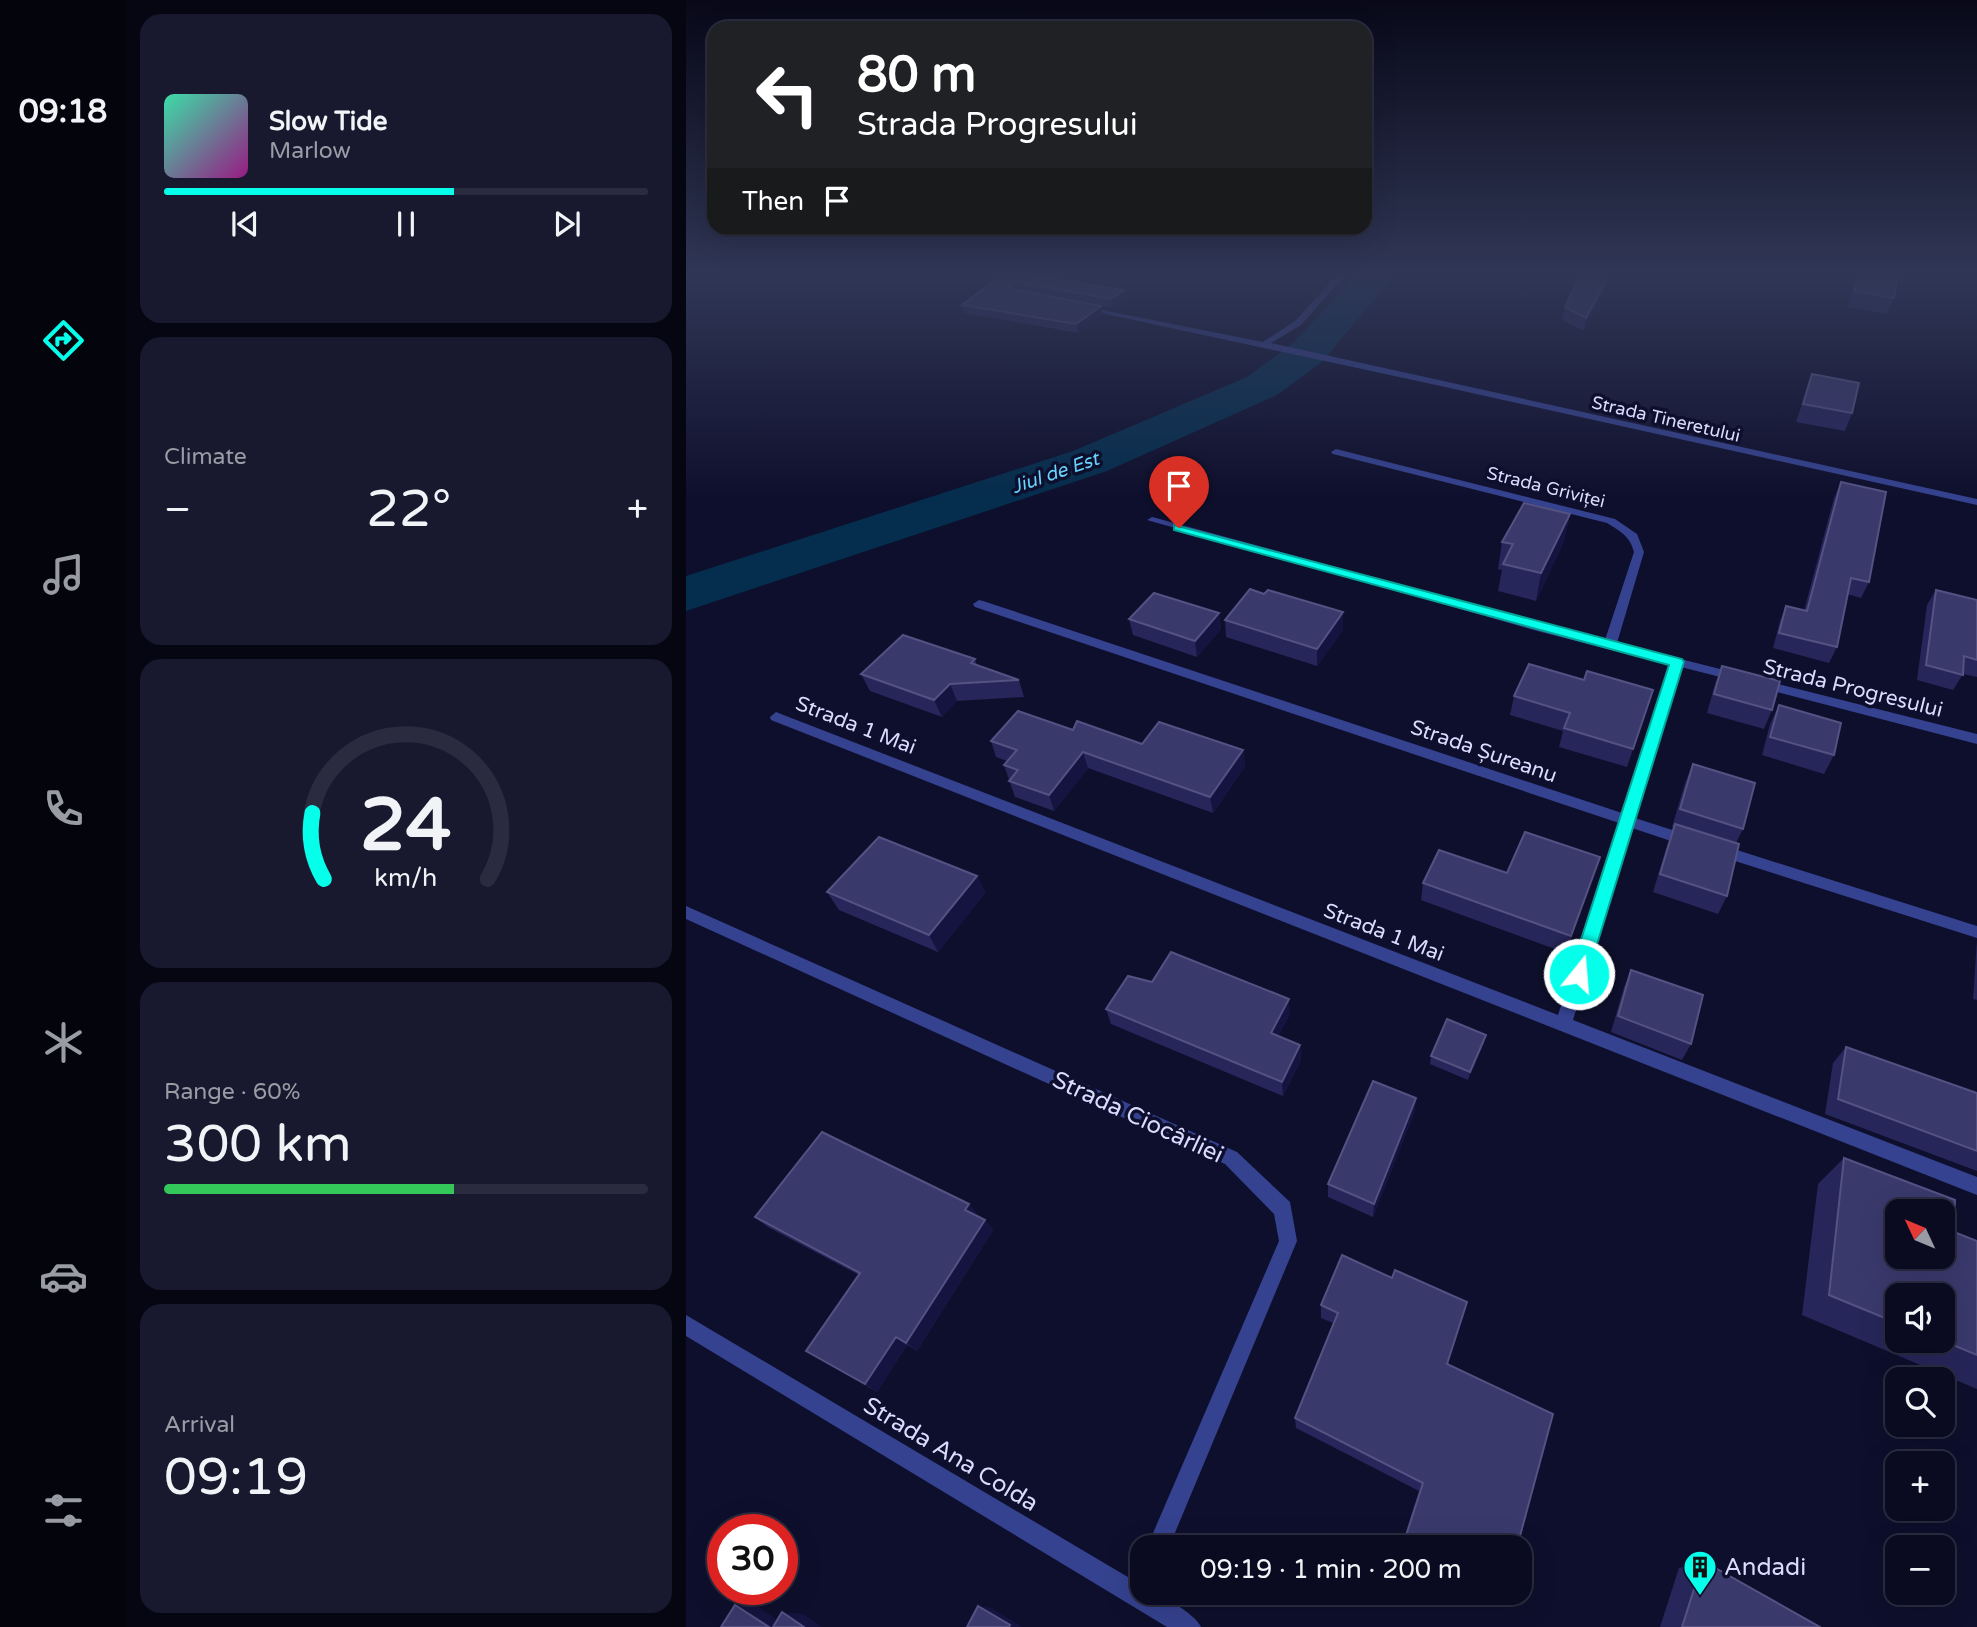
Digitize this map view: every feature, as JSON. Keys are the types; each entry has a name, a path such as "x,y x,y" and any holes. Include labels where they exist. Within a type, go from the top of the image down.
{"street":[{"name":"Strada Tineretului","path":"1290,348 1712,446 1977,502"},
{"name":"Strada Griviței","path":"1336,452 1611,521 1629,531 1637,540 1639,552 1610,645"},
{"name":"Strada Progresului","path":"1152,520 1610,645 1977,739"},
{"name":"Strada Șureanu","path":"979,604 1627,821 1977,932"},
{"path":"1563,1025 1677,662"},
{"name":"Strada 1 Mai","path":"776,717 1977,1186"},
{"name":"Strada Ciocârliei","path":"686,912 1231,1158 1283,1209 1288,1241 1163,1535"},
{"name":"Strada Ana Colda","path":"686,1325 1130,1584"},
{"name":"Strada Ana Colda","path":"1160,1605 1189,1627"}],"building":[{"path":"1812,374 1859,383 1852,413 1803,404"},
{"path":"1841,482 1886,492 1869,582 1851,578 1837,647 1779,633 1786,606 1807,611"},
{"path":"1524,503 1570,514 1541,573 1503,564 1513,544 1502,542"},
{"path":"1250,589 1264,594 1268,590 1343,612 1317,649 1225,620"},
{"path":"1936,590 1977,600 1977,660 1964,656 1963,675 1926,665"},
{"path":"1154,593 1219,613 1195,641 1129,619"},
{"path":"903,635 975,659 971,663 1019,680 950,684 934,700 861,674"},
{"path":"1529,664 1584,680 1587,671 1653,690 1633,749 1564,728 1570,713 1514,696"},
{"path":"1722,666 1780,681 1772,710 1714,694"},
{"path":"1779,705 1841,723 1834,755 1770,737"},
{"path":"1018,711 1073,730 1077,721 1142,744 1159,722 1243,750 1210,797 1083,752 1049,795 1009,781 1018,770 1004,765 1017,750 991,741"},
{"path":"1693,764 1755,783 1743,829 1680,809"},
{"path":"1675,824 1739,844 1727,896 1660,874"},
{"path":"1525,832 1600,857 1571,936 1423,883 1439,850 1507,873"},
{"path":"879,837 977,876 929,935 827,892"},
{"path":"1171,952 1289,999 1271,1033 1300,1045 1282,1082 1106,1009 1128,976 1152,982"},
{"path":"1631,970 1703,995 1691,1044 1618,1016"},
{"path":"1447,1019 1486,1035 1470,1072 1431,1056"},
{"path":"1846,1047 1977,1093 1977,1151 1838,1099"},
{"path":"1373,1081 1416,1098 1374,1204 1328,1184"},
{"path":"822,1132 969,1204 965,1210 985,1220 906,1343 896,1337 865,1384 806,1351 860,1273 755,1217"},
{"path":"1844,1158 1952,1199 1885,1199 1885,1269 1955,1269 1955,1232 1977,1241 1977,1355 1955,1346 1955,1283 1885,1283 1885,1318 1829,1295"},
{"path":"1342,1255 1392,1278 1395,1270 1467,1302 1447,1364 1553,1414 1520,1535 1406,1535 1423,1483 1295,1418 1338,1313 1321,1305"},
{"path":"1703,1561 1820,1627 1682,1627"},
{"path":"735,1605 769,1627 721,1627"},
{"path":"978,1606 1010,1625 1009,1627 967,1627"},
{"path":"782,1612 804,1627 773,1627"}],"waterway":[{"name":"Jiul de Est","path":"686,594 1090,461 1262,386 1312,348"}],"place":[{"name":"Andadi","path":"1700,1597"}],"route":[{"path":"1179,528 1545,629 1677,662 1579,974"}]}
